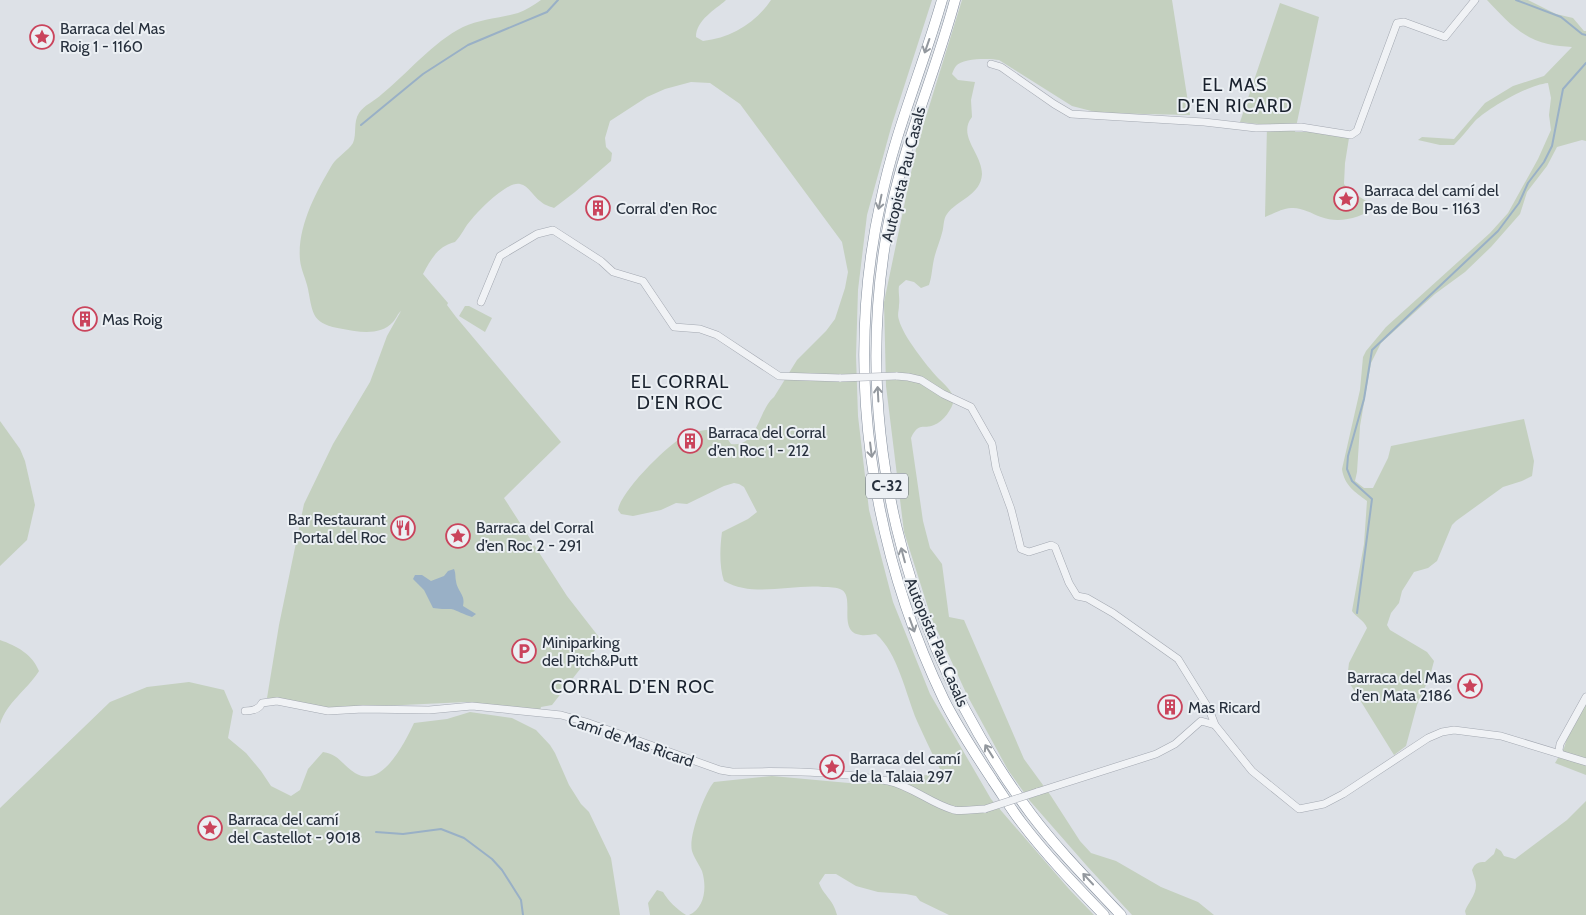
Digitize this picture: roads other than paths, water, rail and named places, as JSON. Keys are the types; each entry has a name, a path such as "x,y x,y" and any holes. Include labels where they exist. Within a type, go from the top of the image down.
{"highway":[{"name":"Autopista Pau Casals","path":"942,0 891,158 880,200 869,275 864,345 867,420 876,492 894,571 920,647 945,702 976,754 1020,820 1046,852 1104,915"},
{"name":"Autopista Pau Casals","path":"955,0 904,160 885,245 878,319 877,357 880,426 888,489 907,570 920,610 961,703 990,754 1031,814 1121,915"}],"street":[{"path":"991,64 1001,67 1071,114 1204,122 1256,128 1301,127 1351,135 1357,131 1397,23 1404,22 1445,37 1475,0"},
{"path":"481,302 500,256 537,234 553,230 601,261 613,272 643,281 674,327 700,329 717,335 779,376 841,378 908,376 921,380 943,394 972,406 992,444 996,468 1011,509 1021,549 1029,552 1051,545 1055,547 1069,583 1077,596 1086,598 1113,613 1178,659 1209,709 1215,725 1252,771 1299,809 1324,804 1343,794 1428,738 1442,732 1454,730 1501,736 1586,762"},
{"path":"1560,754 1560,744 1586,697"},
{"name":"Camí de Mas Ricard","path":"245,711 255,710 266,701 277,701 328,711 363,709 428,710 472,706 561,715 586,722 720,770 732,772 807,771 844,774 900,785 956,810 985,809 1156,754 1175,744 1200,721 1215,725"}],"water":[{"path":"454,569 464,602 463,606 476,614 472,617 451,609 433,608 424,590 413,579 415,575 422,575 431,581 444,576 448,571"}],"waterway":[{"path":"361,125 423,74 468,45 547,12 558,0"},
{"path":"1516,0 1561,17 1582,34 1586,35"},
{"path":"1357,613 1372,499 1352,481 1347,469 1348,456 1364,399 1372,350 1498,231 1519,203 1528,183 1544,162 1552,146 1563,89 1586,63"},
{"path":"376,832 403,834 441,829 464,838 492,859 502,870 521,900 523,915"}],"place":[{"name":"Barraca del Mas Roig 1 - 1160","path":"42,37"},
{"name":"Barraca del camí del Pas de Bou - 1163","path":"1346,199"},
{"name":"Corral d'en Roc","path":"598,208"},
{"name":"Mas Roig","path":"85,319"},
{"name":"Barraca del Corral d’en Roc 1 - 212","path":"690,441"},
{"name":"Bar Restaurant Portal del Roc","path":"403,528"},
{"name":"Barraca del Corral d’en Roc 2 - 291","path":"458,536"},
{"name":"Miniparking del Pitch&Putt","path":"524,651"},
{"name":"Barraca del Mas d'en Mata 2186","path":"1470,686"},
{"name":"Mas Ricard","path":"1170,707"},
{"name":"Barraca del camí de la Talaia 297","path":"832,767"},
{"name":"Barraca del camí del Castellot - 9018","path":"210,828"}],"district":[{"name":"EL MAS D'EN RICARD","path":"1235,95"},
{"name":"EL CORRAL D'EN ROC","path":"680,392"},
{"name":"CORRAL D'EN ROC","path":"633,687"}]}
